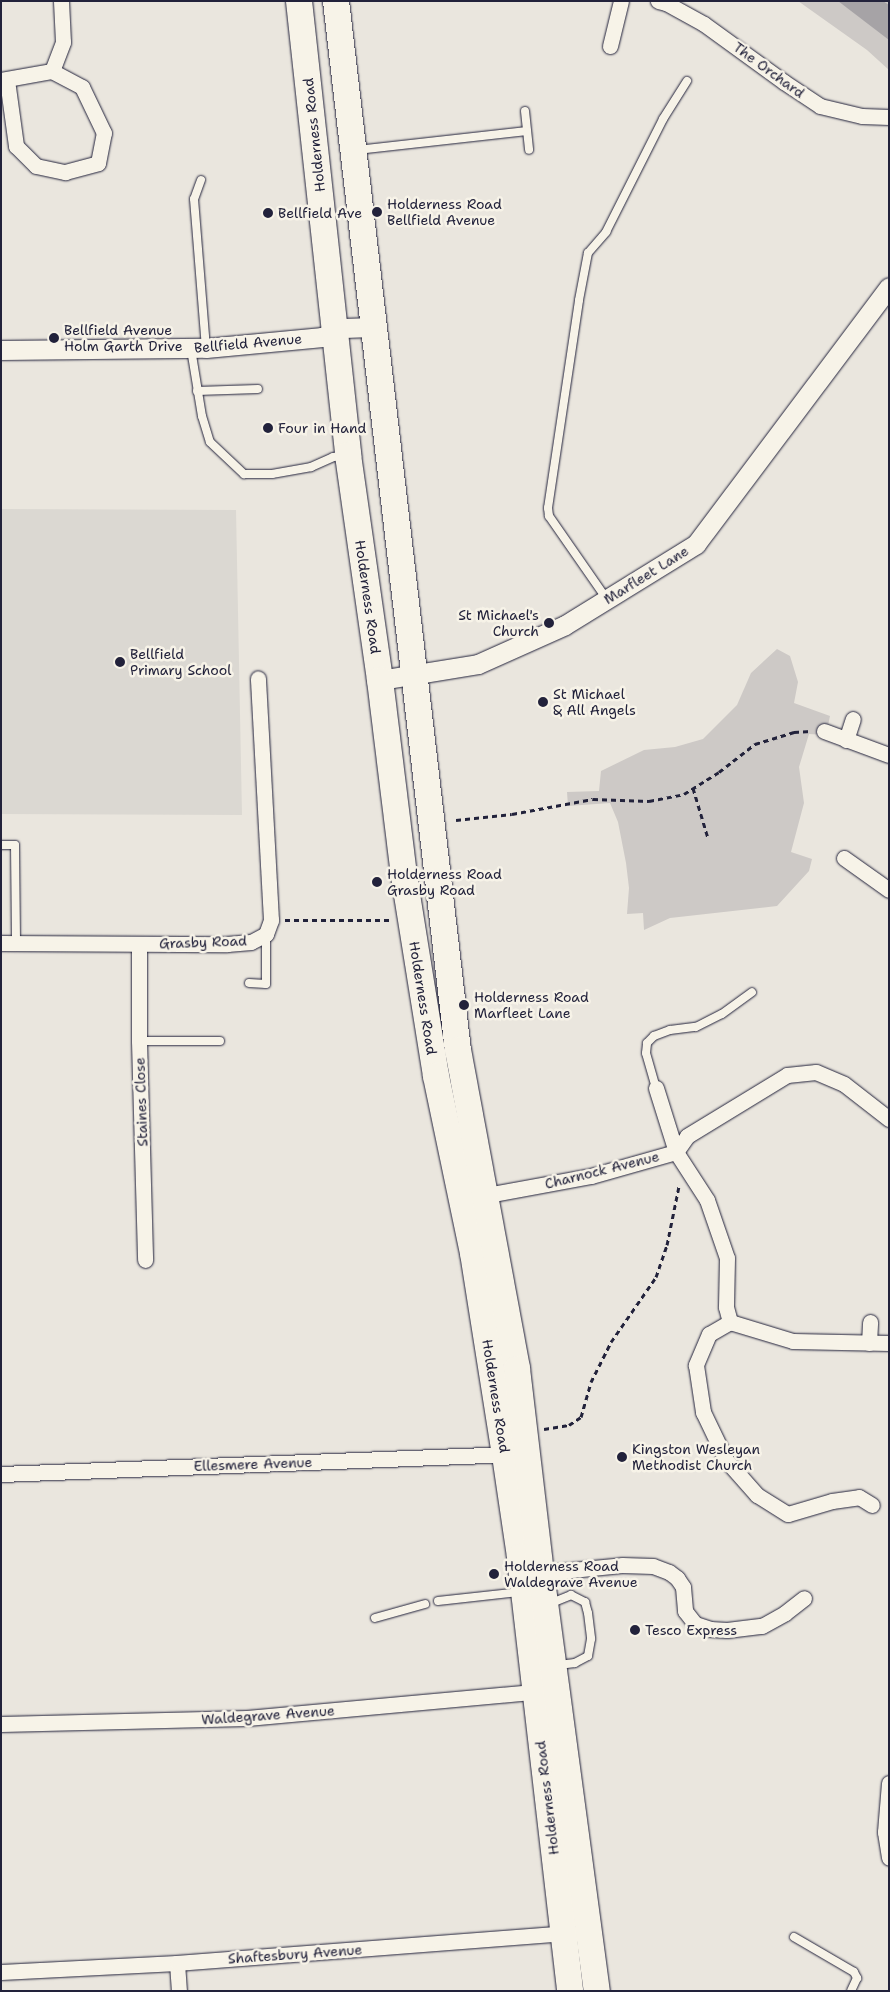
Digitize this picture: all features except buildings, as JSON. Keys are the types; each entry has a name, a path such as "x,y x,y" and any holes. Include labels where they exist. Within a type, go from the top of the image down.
{"highway":[{"name":"Holderness Road","path":"299,1 348,455 380,680 412,928 487,1195 517,1369 519,1447 532,1582 534,1692 575,1932 597,1991"},
{"name":"Holderness Road","path":"336,1 355,150 373,326 414,674 444,1040 473,1253 540,1529 532,1582 545,1605 553,1666 575,1932 570,1991"}],"street":[{"path":"52,71 63,42 62,1"},
{"path":"610,46 621,1"},
{"name":"The Orchard","path":"658,1 666,3 704,24 820,106 862,116 889,116"},
{"path":"52,71 82,87 104,132 98,163 65,172 36,166 16,146 4,80 52,71"},
{"name":"Marfleet Lane","path":"380,680 478,664 566,625 696,544 889,287"},
{"name":"Bellfield Avenue","path":"1,350 198,348 322,337 343,328 373,326"},
{"path":"258,678 269,927"},
{"path":"846,740 853,718"},
{"path":"824,731 889,755"},
{"path":"844,858 889,890"},
{"name":"Grasby Road","path":"9,942 139,944 251,942 269,927"},
{"name":"Staines Close","path":"139,944 139,1041 145,1260"},
{"name":"Charnock Avenue","path":"487,1195 591,1176 679,1156 687,1136 787,1075 816,1072 844,1084 889,1119"},
{"path":"656,1088 679,1156 707,1200 726,1258 726,1307 730,1322"},
{"path":"872,1505 859,1497 832,1501 788,1514 757,1495 726,1460 703,1412 696,1365 710,1334 730,1322 793,1341 889,1343"},
{"path":"870,1322 870,1344"},
{"name":"Ellesmere Avenue","path":"1,1474 519,1447"},
{"path":"532,1582 622,1565 653,1566 669,1572 678,1578 682,1587 685,1611 695,1624 710,1629 727,1630 762,1626 785,1613 806,1596"},
{"name":"Waldegrave Avenue","path":"1,1724 247,1718 534,1692"},
{"path":"889,1783 885,1832 889,1858"},
{"name":"Shaftesbury Avenue","path":"1,1972 178,1963 575,1932"},
{"path":"178,1963 179,1991"}],"lane":[{"path":"607,600 549,516 548,508 578,300 588,254 606,232 663,119 687,81"},
{"path":"525,111 529,150"},
{"path":"355,150 527,130"},
{"path":"201,180 194,199 198,348 197,391 210,442 244,474 272,474 311,467 333,457 348,455"},
{"path":"197,391 258,389"},
{"path":"1,845 15,845 9,942"},
{"path":"249,983 266,984 269,927"},
{"path":"656,1088 646,1053 647,1043 654,1036 670,1030 696,1027 722,1014 752,992"},
{"path":"139,1041 220,1041"},
{"path":"438,1601 532,1582"},
{"path":"545,1605 571,1595 585,1602 591,1639 588,1656 575,1663 553,1666"},
{"path":"375,1618 426,1604"},
{"path":"794,1937 854,1972 857,1978 851,1991"}],"path":[{"path":"456,820 512,814 593,799 649,801 684,794 719,772 755,744 794,732 824,731"},
{"path":"692,788 708,838"},
{"path":"269,927 390,920 392,930 412,928"},
{"path":"519,1447 569,1425 581,1416 590,1382 610,1342 656,1277 667,1245 679,1156"}],"shaded area":[{"path":"798,1 889,1 889,70 867,50"},
{"path":"838,1 883,1 889,5 889,40"},
{"name":"Bellfield Primary School","path":"1,509 236,510 242,815 1,814"},
{"path":"777,649 790,656 798,682 794,703 830,716 826,735 809,734 799,767 804,803 791,852 812,859 809,871 777,906 670,918 644,930 643,913 627,914 629,888 626,863 618,822 610,803 568,806 567,792 599,791 601,771 644,750 675,747 703,739 737,705 751,673"}],"place":[{"name":"Holderness Road Bellfield Avenue","path":"377,212"},
{"name":"Bellfield Ave","path":"268,213"},
{"name":"Bellfield Avenue Holm Garth Drive","path":"54,338"},
{"name":"Four in Hand","path":"268,428"},
{"name":"St Michael's Church","path":"549,623"},
{"name":"Bellfield Primary School","path":"120,662"},
{"name":"St Michael & All Angels","path":"543,702"},
{"name":"Holderness Road Grasby Road","path":"377,882"},
{"name":"Holderness Road Marfleet Lane","path":"464,1005"},
{"name":"Kingston Wesleyan Methodist Church","path":"622,1457"},
{"name":"Holderness Road Waldegrave Avenue","path":"494,1574"},
{"name":"Tesco Express","path":"635,1630"}]}
